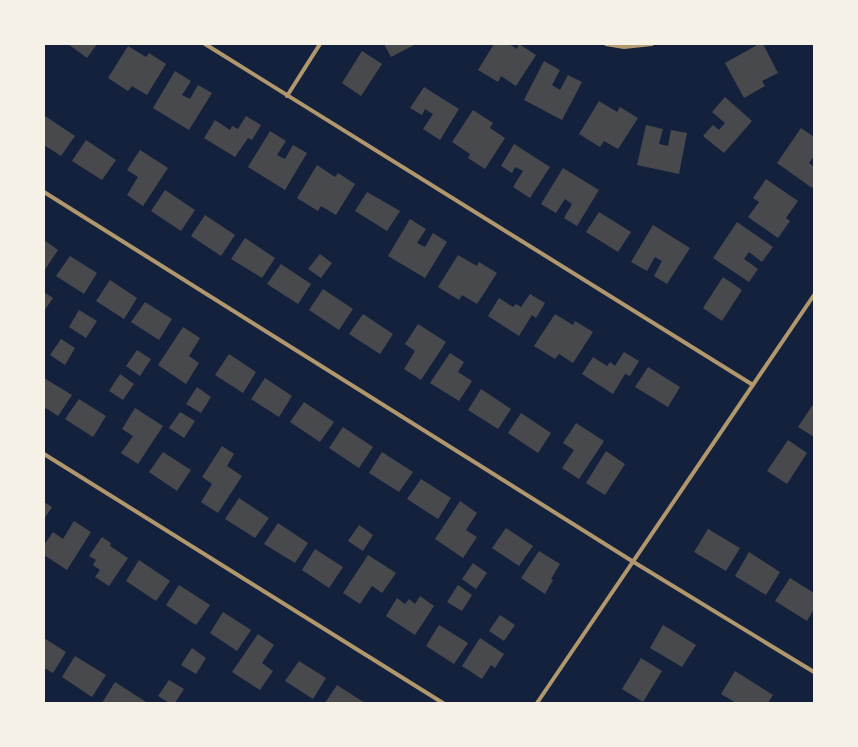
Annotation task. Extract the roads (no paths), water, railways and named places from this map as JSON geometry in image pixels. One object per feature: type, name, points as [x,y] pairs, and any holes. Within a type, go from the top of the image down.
[{"type":"street","points":[[205,44],[754,385]]},
{"type":"street","points":[[287,96],[320,44]]},
{"type":"street","points":[[606,44],[624,47],[652,44]]},
{"type":"street","points":[[44,192],[632,561],[814,672]]},
{"type":"street","points":[[536,703],[814,295]]},
{"type":"street","points":[[44,454],[444,703]]}]
